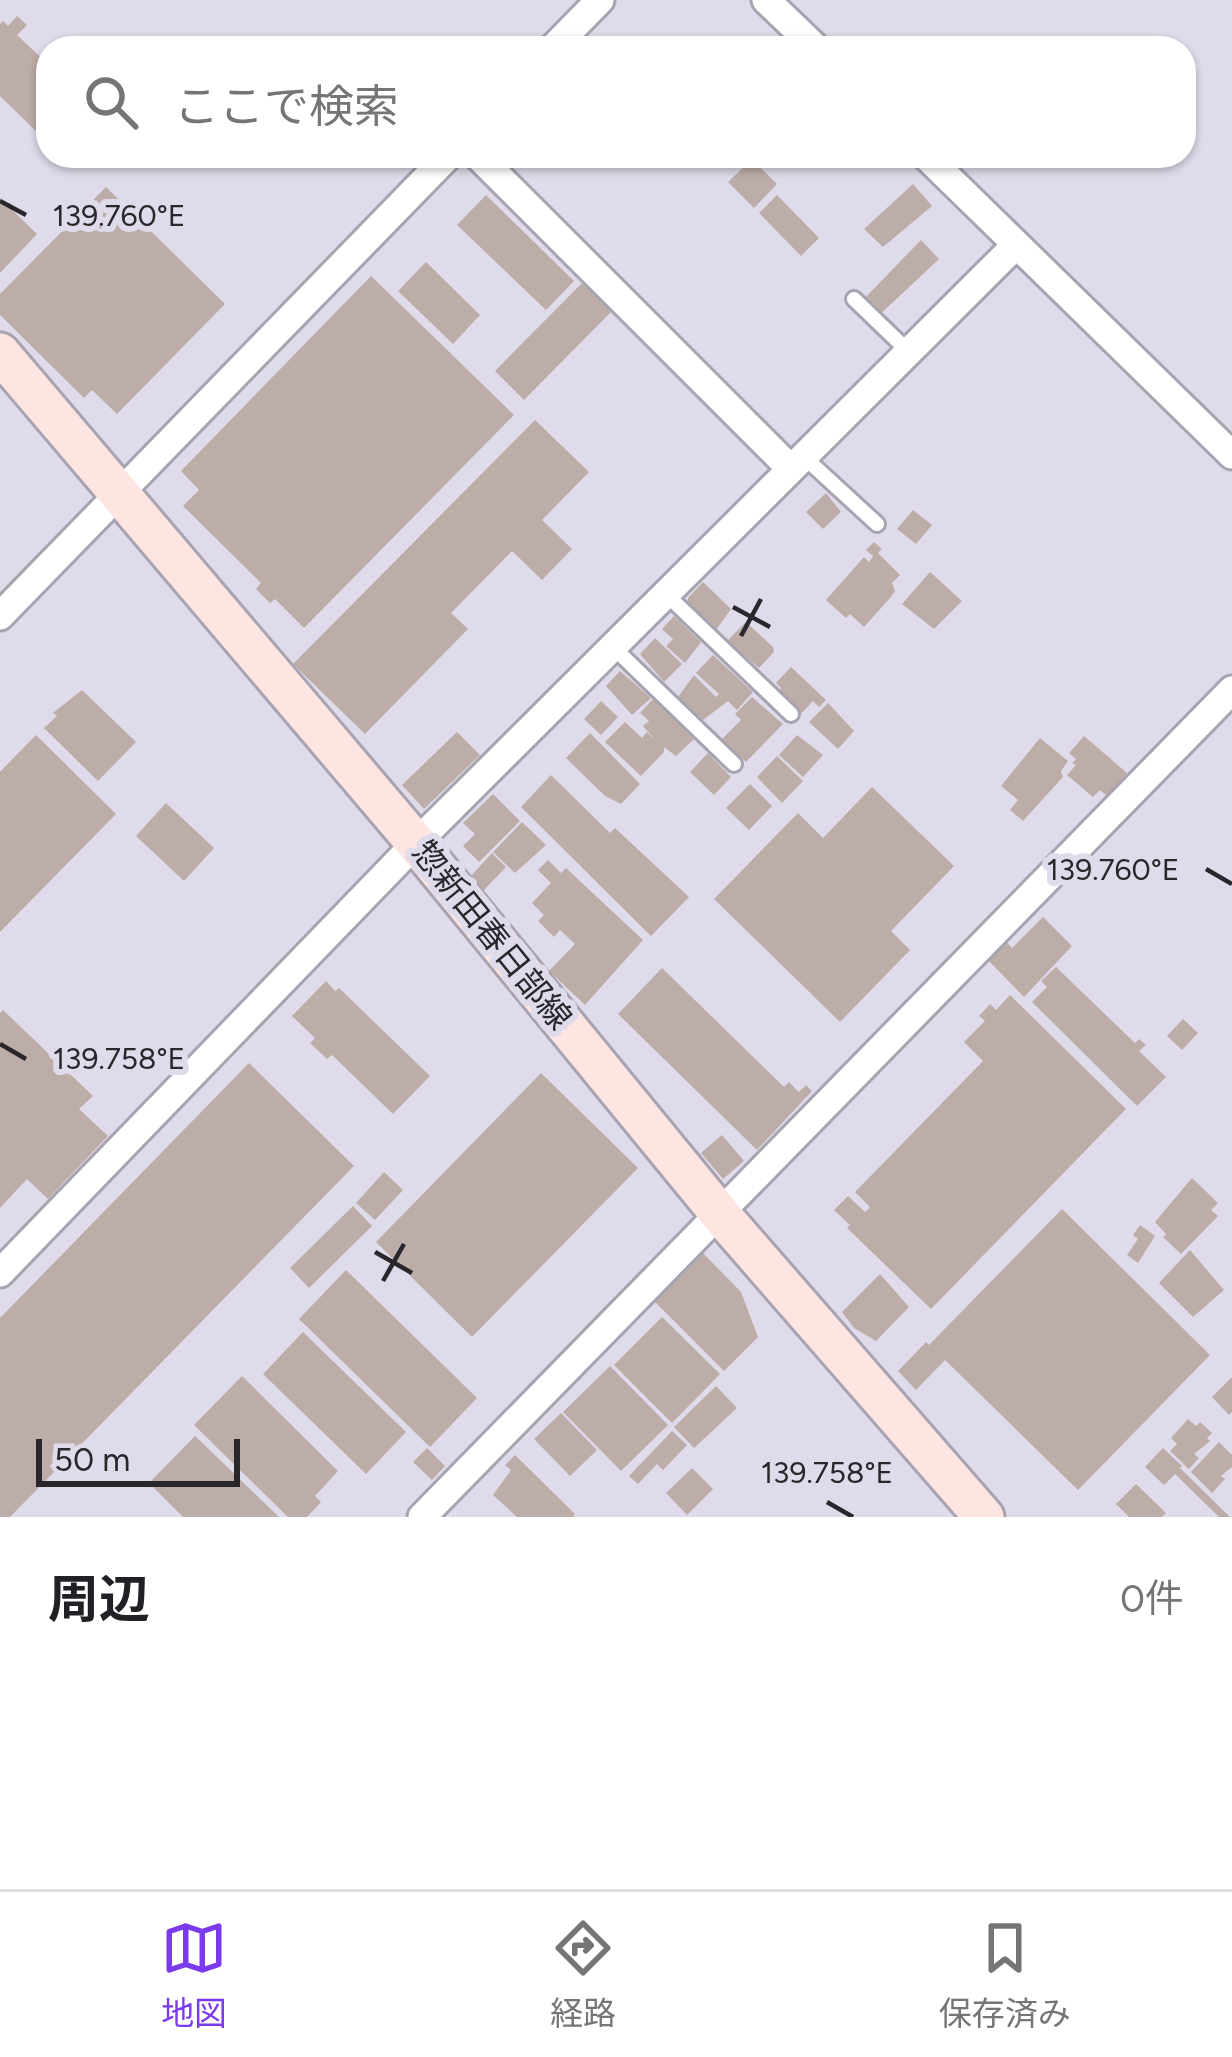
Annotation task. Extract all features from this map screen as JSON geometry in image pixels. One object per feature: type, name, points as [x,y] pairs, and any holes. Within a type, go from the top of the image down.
[{"type":"main road","name":"惣新田春日部線","points":[[0,353],[416,843],[720,1214],[984,1517]]},
{"type":"street","points":[[565,36],[600,0]]},
{"type":"street","points":[[766,0],[804,36]]},
{"type":"street","points":[[0,616],[436,168]]},
{"type":"street","points":[[490,168],[797,463]]},
{"type":"street","points":[[938,168],[1232,455]]},
{"type":"street","points":[[0,1273],[416,843],[1016,245]]},
{"type":"street","points":[[422,1517],[1232,691]]},
{"type":"lane","points":[[854,299],[909,352]]},
{"type":"lane","points":[[797,463],[877,524]]},
{"type":"lane","points":[[666,594],[791,714]]},
{"type":"lane","points":[[613,647],[734,764]]},
{"type":"building","points":[[17,16],[27,25],[17,35],[36,53],[36,131],[0,96],[0,24],[3,21],[8,26]]},
{"type":"building","points":[[743,168],[761,168],[777,184],[754,208],[728,182]]},
{"type":"building","points":[[913,184],[932,206],[883,247],[864,229]]},
{"type":"building","points":[[106,187],[225,304],[117,414],[92,390],[84,398],[0,315],[0,294]]},
{"type":"building","points":[[486,195],[574,281],[546,310],[457,225]]},
{"type":"building","points":[[777,195],[819,238],[801,256],[759,213]]},
{"type":"building","points":[[0,198],[37,234],[0,273]]},
{"type":"building","points":[[921,240],[939,259],[875,319],[859,304]]},
{"type":"building","points":[[426,262],[480,315],[453,344],[398,291]]},
{"type":"building","points":[[371,276],[514,415],[304,628],[275,599],[270,603],[256,589],[261,583],[183,506],[199,490],[181,471]]},
{"type":"building","points":[[582,283],[611,312],[524,400],[495,371]]},
{"type":"building","points":[[535,420],[589,472],[542,520],[572,549],[542,580],[512,551],[451,613],[468,629],[365,734],[293,664]]},
{"type":"building","points":[[826,493],[841,512],[823,529],[806,512]]},
{"type":"building","points":[[913,510],[932,525],[916,544],[897,529]]},
{"type":"building","points":[[874,542],[882,549],[878,553],[900,575],[892,583],[895,591],[864,627],[826,600],[864,557],[869,562],[873,556],[866,550]]},
{"type":"building","points":[[930,572],[962,601],[934,629],[902,604]]},
{"type":"building","points":[[703,582],[731,609],[716,630],[688,604]]},
{"type":"building","points":[[674,616],[701,642],[685,663],[666,646],[673,639],[662,629]]},
{"type":"building","points":[[746,622],[773,647],[774,652],[759,668],[727,641]]},
{"type":"building","points":[[655,638],[682,664],[664,682],[640,654]]},
{"type":"building","points":[[713,655],[753,692],[737,710],[728,701],[703,720],[678,697],[694,675],[716,697],[719,694],[696,673]]},
{"type":"building","points":[[791,667],[826,700],[819,707],[813,701],[802,713],[779,691],[776,683]]},
{"type":"building","points":[[620,671],[651,698],[632,715],[606,686]]},
{"type":"building","points":[[82,690],[136,742],[98,781],[44,728],[57,716],[53,713]]},
{"type":"building","points":[[752,697],[783,724],[746,762],[722,739],[741,720],[735,714]]},
{"type":"building","points":[[653,699],[694,739],[676,756],[664,747],[641,776],[605,742],[625,722],[642,738],[647,732],[656,741],[643,726],[649,721],[640,713]]},
{"type":"building","points":[[601,701],[618,717],[601,735],[584,719]]},
{"type":"building","points":[[828,703],[854,731],[838,749],[809,722]]},
{"type":"building","points":[[457,732],[480,755],[424,809],[402,785]]},
{"type":"building","points":[[590,733],[640,784],[621,804],[605,796],[566,758]]},
{"type":"building","points":[[36,735],[116,814],[0,932],[0,772]]},
{"type":"building","points":[[797,735],[823,755],[803,777],[779,755]]},
{"type":"building","points":[[1084,736],[1127,773],[1107,796],[1100,790],[1093,797],[1067,775],[1076,765],[1069,753]]},
{"type":"building","points":[[1040,738],[1068,761],[1061,771],[1063,777],[1023,821],[1010,810],[1018,800],[1001,786]]},
{"type":"building","points":[[708,753],[731,777],[714,795],[690,772]]},
{"type":"building","points":[[777,756],[803,781],[782,803],[757,777]]},
{"type":"building","points":[[551,775],[610,833],[615,828],[689,897],[651,936],[521,807]]},
{"type":"building","points":[[750,784],[772,806],[749,830],[726,808]]},
{"type":"building","points":[[872,787],[954,866],[891,931],[910,950],[840,1022],[714,899],[798,813],[823,838]]},
{"type":"building","points":[[493,794],[520,821],[479,862],[463,846],[475,834],[463,823]]},
{"type":"building","points":[[166,803],[214,848],[184,881],[136,836]]},
{"type":"building","points":[[522,822],[546,845],[515,873],[493,852]]},
{"type":"building","points":[[492,853],[506,867],[483,891],[469,878]]},
{"type":"building","points":[[548,860],[561,873],[566,868],[643,940],[585,1005],[549,971],[575,944],[560,930],[554,937],[538,921],[544,915],[532,903],[551,883],[538,870]]},
{"type":"building","points":[[1043,917],[1072,946],[1024,997],[985,957],[1004,939],[1012,948]]},
{"type":"building","points":[[1056,967],[1135,1043],[1139,1039],[1146,1045],[1139,1051],[1166,1077],[1137,1106],[1032,1002],[1047,987],[1041,981]]},
{"type":"building","points":[[662,968],[784,1087],[789,1082],[799,1092],[806,1085],[812,1091],[757,1150],[618,1014]]},
{"type":"building","points":[[326,981],[430,1076],[393,1114],[332,1055],[327,1059],[310,1043],[315,1038],[292,1016]]},
{"type":"building","points":[[1010,995],[1126,1109],[931,1309],[834,1210],[848,1196],[865,1212],[870,1207],[855,1192],[983,1061],[964,1042],[985,1021],[979,1016],[990,1004],[996,1010]]},
{"type":"building","points":[[3,1010],[93,1096],[79,1109],[108,1136],[48,1199],[27,1179],[0,1208],[0,1013]]},
{"type":"building","points":[[1183,1019],[1198,1033],[1182,1050],[1167,1036]]},
{"type":"building","points":[[249,1063],[354,1166],[10,1517],[0,1517],[0,1318]]},
{"type":"building","points":[[541,1073],[638,1168],[472,1337],[376,1242]]},
{"type":"building","points":[[722,1135],[744,1161],[723,1179],[701,1153]]},
{"type":"building","points":[[384,1172],[403,1190],[375,1220],[356,1203]]},
{"type":"building","points":[[1192,1178],[1218,1203],[1211,1210],[1218,1216],[1181,1254],[1155,1222]]},
{"type":"building","points":[[353,1206],[372,1226],[309,1288],[290,1268]]},
{"type":"building","points":[[1062,1209],[1210,1355],[1078,1490],[945,1360],[916,1390],[898,1371]]},
{"type":"building","points":[[1140,1225],[1155,1236],[1138,1263],[1127,1255],[1138,1239],[1133,1235]]},
{"type":"building","points":[[1190,1250],[1224,1290],[1193,1317],[1159,1283]]},
{"type":"building","points":[[701,1251],[741,1292],[758,1337],[724,1371],[652,1299]]},
{"type":"building","points":[[346,1270],[477,1398],[430,1447],[299,1319]]},
{"type":"building","points":[[880,1274],[909,1307],[876,1341],[854,1328],[842,1312]]},
{"type":"building","points":[[662,1317],[720,1374],[672,1423],[614,1365]]},
{"type":"building","points":[[303,1332],[406,1432],[366,1474],[263,1374]]},
{"type":"building","points":[[610,1366],[668,1425],[621,1471],[563,1412]]},
{"type":"building","points":[[242,1376],[338,1471],[315,1496],[321,1502],[307,1517],[288,1517],[194,1425]]},
{"type":"building","points":[[1232,1377],[1232,1412],[1229,1415],[1212,1397]]},
{"type":"building","points":[[716,1386],[737,1408],[694,1448],[674,1427]]},
{"type":"building","points":[[561,1413],[597,1450],[570,1476],[534,1439]]},
{"type":"building","points":[[1188,1419],[1212,1433],[1207,1438],[1210,1441],[1194,1454],[1199,1458],[1189,1469],[1170,1451],[1177,1444],[1171,1438]]},
{"type":"building","points":[[672,1431],[687,1445],[663,1470],[657,1464],[638,1484],[629,1476]]},
{"type":"building","points":[[195,1436],[279,1517],[183,1517],[149,1483]]},
{"type":"building","points":[[1219,1442],[1232,1455],[1232,1467],[1212,1493],[1191,1472]]},
{"type":"building","points":[[427,1448],[445,1466],[432,1480],[413,1462]]},
{"type":"building","points":[[1163,1448],[1230,1517],[1219,1517],[1175,1474],[1164,1485],[1145,1467]]},
{"type":"building","points":[[515,1455],[573,1517],[517,1517],[493,1495],[511,1470],[505,1465]]},
{"type":"building","points":[[692,1468],[713,1489],[687,1515],[666,1493]]},
{"type":"building","points":[[1136,1484],[1166,1513],[1162,1517],[1129,1517],[1116,1504]]}]
